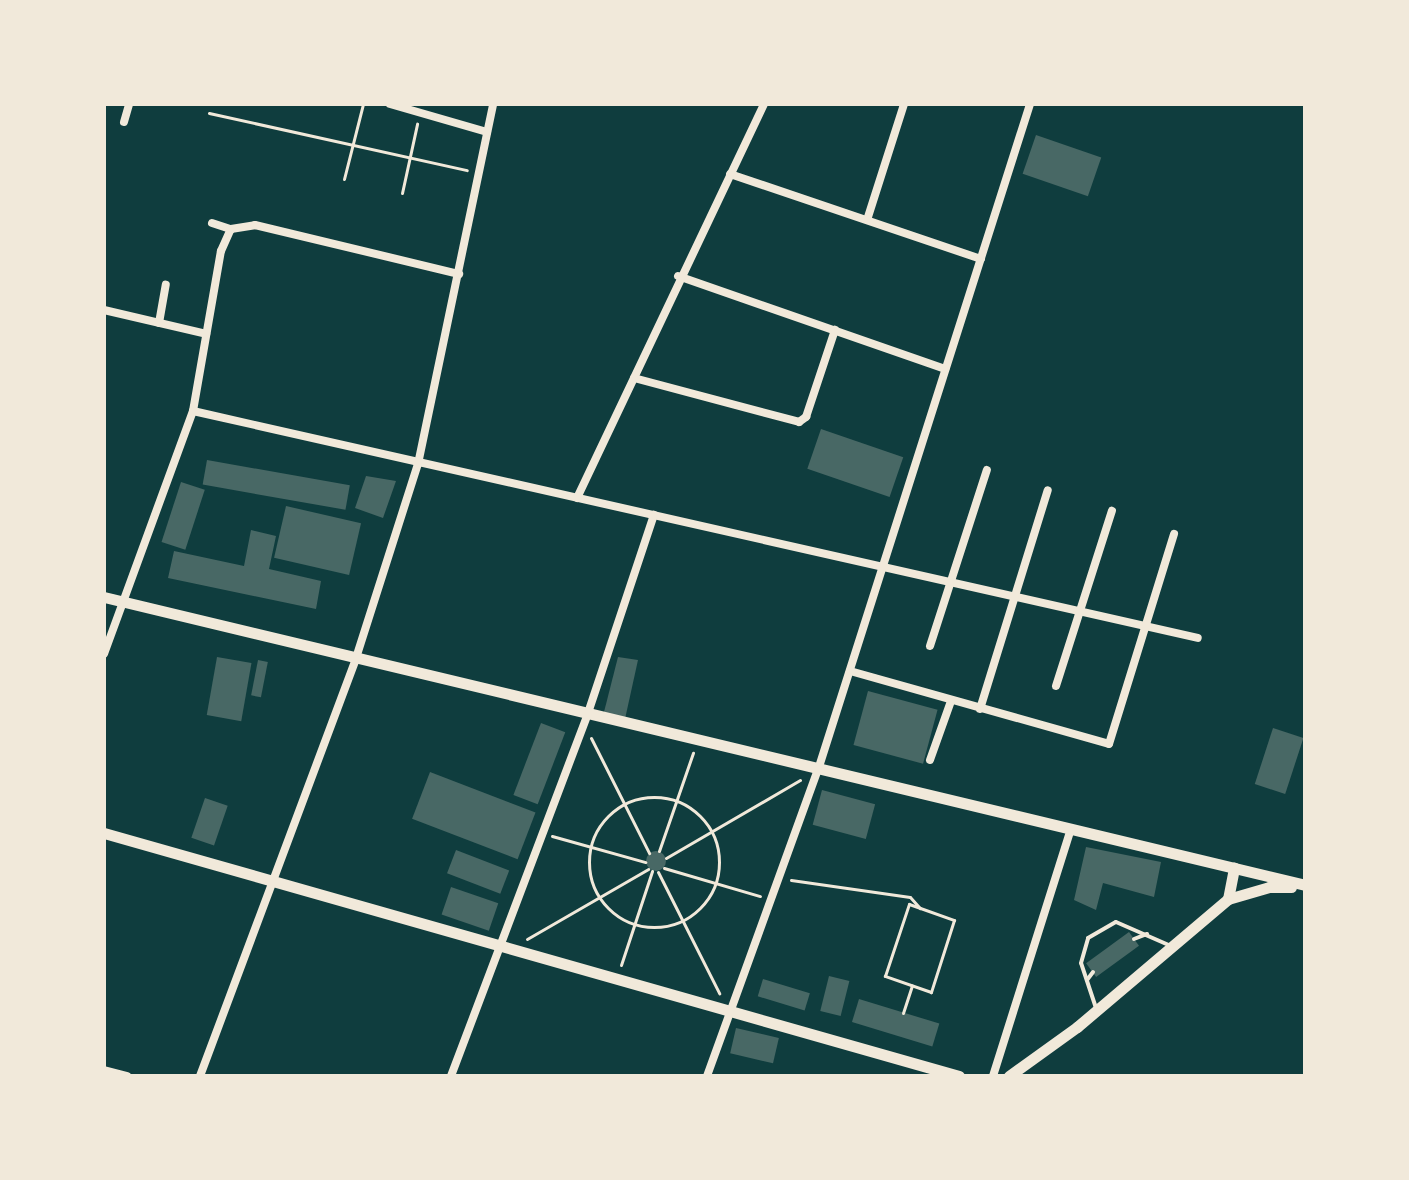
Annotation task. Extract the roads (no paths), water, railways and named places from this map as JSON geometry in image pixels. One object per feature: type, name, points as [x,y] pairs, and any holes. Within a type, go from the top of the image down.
[{"type":"street","points":[[124,122],[129,104]]},
{"type":"street","points":[[390,104],[487,132]]},
{"type":"street","points":[[200,1076],[356,658],[418,464],[493,104]]},
{"type":"street","points":[[577,498],[678,276],[764,104]]},
{"type":"street","points":[[868,217],[904,104]]},
{"type":"street","points":[[707,1076],[727,1010],[818,770],[1030,104]]},
{"type":"street","points":[[730,174],[868,217],[981,259]]},
{"type":"street","points":[[212,223],[231,229],[255,225],[459,274]]},
{"type":"street","points":[[104,654],[193,411],[221,251],[231,229]]},
{"type":"street","points":[[678,276],[945,369]]},
{"type":"street","points":[[159,323],[166,285]]},
{"type":"street","points":[[104,310],[206,334]]},
{"type":"street","points":[[634,378],[799,422],[806,417],[835,330]]},
{"type":"street","points":[[193,411],[1198,638]]},
{"type":"street","points":[[930,646],[948,582],[987,470]]},
{"type":"street","points":[[980,709],[1048,490]]},
{"type":"street","points":[[1056,686],[1112,511]]},
{"type":"street","points":[[451,1076],[586,718],[654,515]]},
{"type":"street","points":[[850,671],[1109,744],[1174,534]]},
{"type":"street","points":[[104,597],[586,718],[697,740],[1305,886]]},
{"type":"street","points":[[930,760],[951,701]]},
{"type":"street","points":[[993,1076],[1071,829]]},
{"type":"street","points":[[104,833],[959,1076]]},
{"type":"street","points":[[1228,899],[1234,868]]},
{"type":"street","points":[[1009,1076],[1096,1010],[1228,899],[1269,887],[1305,886]]},
{"type":"street","points":[[104,1070],[127,1076]]},
{"type":"lane","points":[[1096,1010],[1080,953],[1088,938],[1116,922],[1172,946]]},
{"type":"lane","points":[[1134,939],[1147,934]]},
{"type":"lane","points":[[1087,980],[1093,972]]}]
